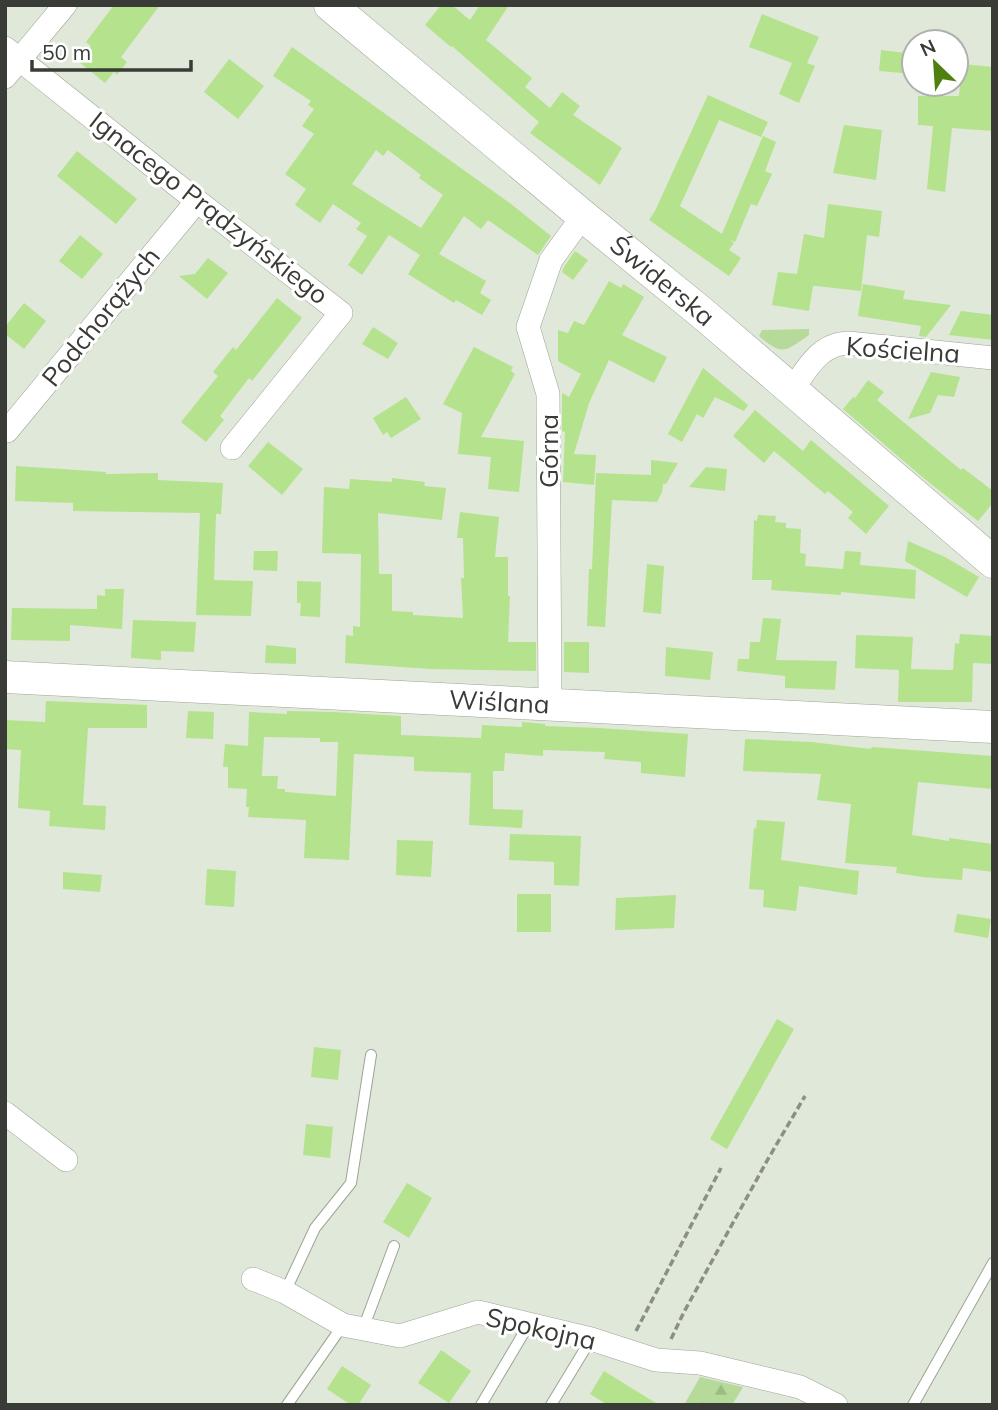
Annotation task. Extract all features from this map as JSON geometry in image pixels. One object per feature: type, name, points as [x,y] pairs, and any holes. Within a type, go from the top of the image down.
[{"type":"street","points":[[10,61],[65,5]]},
{"type":"street","name":"Świderska","points":[[330,5],[702,313],[993,562]]},
{"type":"street","name":"Ignacego Prądzyńskiego","points":[[10,61],[341,313],[232,448]]},
{"type":"street","name":"Podchorążych","points":[[5,431],[197,201]]},
{"type":"street","name":"Górna","points":[[550,704],[548,394],[528,327],[551,260],[583,216]]},
{"type":"street","name":"Kościelna","points":[[792,390],[820,353],[837,344],[993,358]]},
{"type":"street","name":"Wiślana","points":[[5,677],[993,727]]},
{"type":"street","points":[[5,1113],[66,1160]]},
{"type":"street","name":"Spokojna","points":[[253,1279],[353,1327],[400,1336],[478,1312],[591,1339],[661,1360],[700,1363],[800,1387],[836,1405]]},
{"type":"lane","points":[[285,1293],[316,1227],[351,1182],[371,1055]]},
{"type":"lane","points":[[287,1405],[353,1327],[394,1246]]},
{"type":"lane","points":[[914,1405],[993,1263]]},
{"type":"lane","points":[[481,1405],[529,1324]]},
{"type":"lane","points":[[551,1405],[591,1339]]},
{"type":"path","points":[[661,1360],[684,1312],[805,1096]]},
{"type":"path","points":[[626,1350],[721,1168]]},
{"type":"green space","points":[[809,329],[809,335],[784,349],[773,347],[759,336],[762,330]]},
{"type":"green space","points":[[700,1377],[743,1387],[732,1405],[684,1405]]},
{"type":"building","points":[[114,5],[160,5],[121,57],[127,62],[117,75],[114,72],[105,83],[79,62],[91,46],[86,42]]},
{"type":"building","points":[[441,5],[452,5],[470,20],[480,5],[509,5],[486,40],[532,78],[525,87],[550,108],[562,92],[580,106],[573,115],[622,148],[600,185],[530,133],[539,122],[425,25]]},
{"type":"building","points":[[762,14],[819,37],[807,63],[815,66],[799,103],[779,94],[792,63],[749,47]]},
{"type":"building","points":[[292,47],[511,204],[551,236],[538,255],[488,220],[481,229],[464,216],[439,254],[486,281],[480,293],[491,300],[482,315],[456,300],[454,303],[408,274],[420,255],[389,235],[362,275],[348,265],[367,236],[356,229],[361,223],[333,204],[320,223],[295,205],[306,189],[285,174],[314,134],[302,126],[314,109],[308,105],[311,101],[273,76]],"holes":[[[376,150],[383,156],[388,150],[443,195],[421,228],[352,184]]]},
{"type":"building","points":[[881,50],[900,52],[900,73],[879,71]]},
{"type":"building","points":[[229,59],[264,86],[238,119],[204,92]]},
{"type":"building","points":[[970,65],[993,67],[993,131],[952,128],[945,192],[927,189],[933,126],[918,125],[918,98],[970,98]]},
{"type":"building","points":[[708,95],[768,122],[761,137],[719,120],[680,206],[722,234],[763,136],[776,142],[765,171],[772,174],[757,206],[751,204],[735,242],[730,240],[734,243],[729,250],[741,258],[729,276],[649,220]]},
{"type":"building","points":[[844,125],[882,130],[876,180],[833,173]]},
{"type":"building","points":[[77,151],[137,199],[116,224],[57,176]]},
{"type":"building","points":[[828,204],[882,211],[879,237],[867,235],[861,291],[813,286],[809,311],[772,305],[778,272],[797,274],[804,234],[824,238]]},
{"type":"building","points":[[80,235],[103,254],[82,279],[59,261]]},
{"type":"building","points":[[575,251],[588,260],[573,280],[562,272]]},
{"type":"building","points":[[208,258],[228,273],[207,299],[179,276],[195,274]]},
{"type":"building","points":[[609,281],[621,288],[623,284],[644,297],[622,335],[667,357],[654,383],[609,360],[589,403],[574,454],[596,455],[594,485],[563,482],[565,432],[562,431],[562,393],[569,397],[581,374],[558,361],[558,330],[568,333],[574,321],[584,325]]},
{"type":"building","points":[[863,284],[905,291],[903,299],[951,305],[926,337],[919,336],[921,326],[858,316]]},
{"type":"building","points":[[277,298],[302,318],[252,381],[249,378],[220,416],[224,420],[206,442],[181,422],[218,376],[213,372],[233,347],[236,350]]},
{"type":"building","points":[[24,303],[46,321],[24,349],[5,334],[5,327]]},
{"type":"building","points":[[961,311],[993,315],[993,340],[949,335]]},
{"type":"building","points":[[373,327],[398,343],[388,359],[362,344]]},
{"type":"building","points":[[474,347],[513,367],[511,371],[515,374],[481,437],[524,441],[519,492],[488,489],[491,457],[458,454],[462,413],[443,404]]},
{"type":"building","points":[[703,368],[748,405],[744,411],[715,397],[703,418],[697,414],[682,442],[668,434]]},
{"type":"building","points":[[931,372],[960,377],[954,397],[938,395],[930,413],[908,419]]},
{"type":"building","points":[[868,380],[884,392],[877,400],[961,470],[963,468],[993,491],[993,503],[978,521],[843,409]]},
{"type":"building","points":[[406,397],[421,419],[391,438],[387,432],[383,435],[373,418]]},
{"type":"building","points":[[755,410],[803,451],[811,440],[889,506],[866,534],[848,518],[853,512],[828,491],[825,494],[774,451],[764,463],[733,436]]},
{"type":"building","points":[[268,442],[303,469],[282,495],[248,466]]},
{"type":"building","points":[[651,460],[678,463],[666,484],[663,484],[657,502],[612,500],[605,627],[587,626],[596,473],[651,475]]},
{"type":"building","points":[[16,466],[106,474],[158,473],[158,480],[223,483],[221,514],[216,514],[214,580],[253,581],[251,616],[196,615],[200,513],[73,511],[73,503],[15,501]]},
{"type":"building","points":[[706,467],[727,469],[725,491],[689,487]]},
{"type":"building","points":[[392,478],[446,488],[442,520],[378,513],[379,574],[392,574],[392,611],[463,618],[463,538],[457,538],[460,512],[499,517],[495,557],[508,557],[508,642],[536,642],[536,671],[431,669],[345,663],[346,635],[353,636],[353,626],[360,627],[361,554],[322,553],[324,487],[349,489],[350,479],[392,482]]},
{"type":"building","points":[[758,515],[776,516],[775,522],[786,523],[786,528],[801,529],[800,553],[806,554],[805,566],[843,569],[845,551],[861,552],[860,565],[916,570],[915,599],[841,592],[841,595],[771,590],[772,580],[752,580],[754,520],[757,521]]},
{"type":"building","points":[[908,541],[945,557],[979,577],[967,597],[905,561]]},
{"type":"building","points":[[254,551],[278,551],[277,571],[253,570]]},
{"type":"building","points":[[647,564],[664,566],[661,614],[643,612]]},
{"type":"building","points":[[297,581],[321,582],[320,617],[300,616],[301,603],[297,603]]},
{"type":"building","points":[[105,589],[124,589],[122,629],[70,625],[70,641],[11,640],[12,608],[97,609],[97,595],[105,596]]},
{"type":"building","points":[[763,618],[781,619],[776,660],[837,661],[835,690],[785,688],[785,676],[737,671],[738,659],[749,659],[750,642],[760,642]]},
{"type":"building","points":[[133,620],[196,622],[194,652],[161,651],[161,660],[131,658]]},
{"type":"building","points":[[960,634],[993,636],[993,664],[973,663],[972,702],[898,702],[899,670],[855,668],[856,635],[913,637],[911,669],[953,670],[955,643],[959,644]]},
{"type":"building","points":[[564,642],[589,642],[589,673],[564,672]]},
{"type":"building","points":[[266,645],[296,648],[296,664],[265,663]]},
{"type":"building","points":[[666,647],[713,652],[710,680],[665,676]]},
{"type":"building","points":[[46,701],[147,705],[147,728],[88,728],[83,805],[106,806],[105,830],[49,826],[50,811],[18,808],[21,750],[5,749],[5,720],[45,722]]},
{"type":"building","points":[[188,711],[214,712],[213,739],[186,738]]},
{"type":"building","points":[[287,711],[401,716],[401,735],[481,738],[482,725],[522,727],[522,722],[545,726],[688,734],[685,777],[641,773],[641,762],[604,759],[605,752],[543,750],[543,756],[505,753],[504,771],[493,771],[493,809],[523,810],[522,828],[469,825],[471,773],[414,771],[414,757],[354,754],[349,860],[304,858],[306,820],[248,817],[247,789],[228,788],[228,767],[223,767],[225,744],[248,746],[249,712],[287,714]],"holes":[[[264,737],[320,738],[320,742],[338,742],[336,796],[285,792],[285,789],[277,789],[278,776],[262,776]]]},
{"type":"building","points":[[745,739],[993,756],[993,789],[918,782],[912,835],[993,844],[993,872],[963,868],[962,880],[896,873],[897,867],[845,863],[851,804],[817,800],[821,774],[743,771]]},
{"type":"building","points":[[757,820],[785,822],[781,860],[859,871],[857,895],[799,886],[796,911],[763,907],[764,890],[749,889]]},
{"type":"building","points":[[510,834],[581,836],[579,886],[554,885],[554,862],[509,860]]},
{"type":"building","points":[[397,840],[433,841],[431,877],[396,875]]},
{"type":"building","points":[[207,869],[236,871],[234,907],[205,905]]},
{"type":"building","points":[[63,872],[102,875],[100,892],[63,889]]},
{"type":"building","points":[[517,894],[551,894],[551,932],[517,932]]},
{"type":"building","points":[[676,895],[674,928],[615,930],[616,898]]},
{"type":"building","points":[[957,914],[991,919],[988,938],[954,932]]},
{"type":"building","points":[[777,1019],[794,1029],[727,1149],[710,1139]]},
{"type":"building","points":[[314,1047],[341,1050],[338,1080],[311,1077]]},
{"type":"building","points":[[306,1124],[333,1127],[330,1158],[303,1155]]},
{"type":"building","points":[[407,1183],[432,1198],[409,1238],[383,1222]]},
{"type":"building","points":[[441,1350],[471,1371],[449,1403],[418,1383]]},
{"type":"building","points":[[342,1366],[371,1385],[358,1405],[351,1405],[327,1389]]},
{"type":"building","points":[[604,1371],[659,1405],[608,1405],[590,1394]]}]
